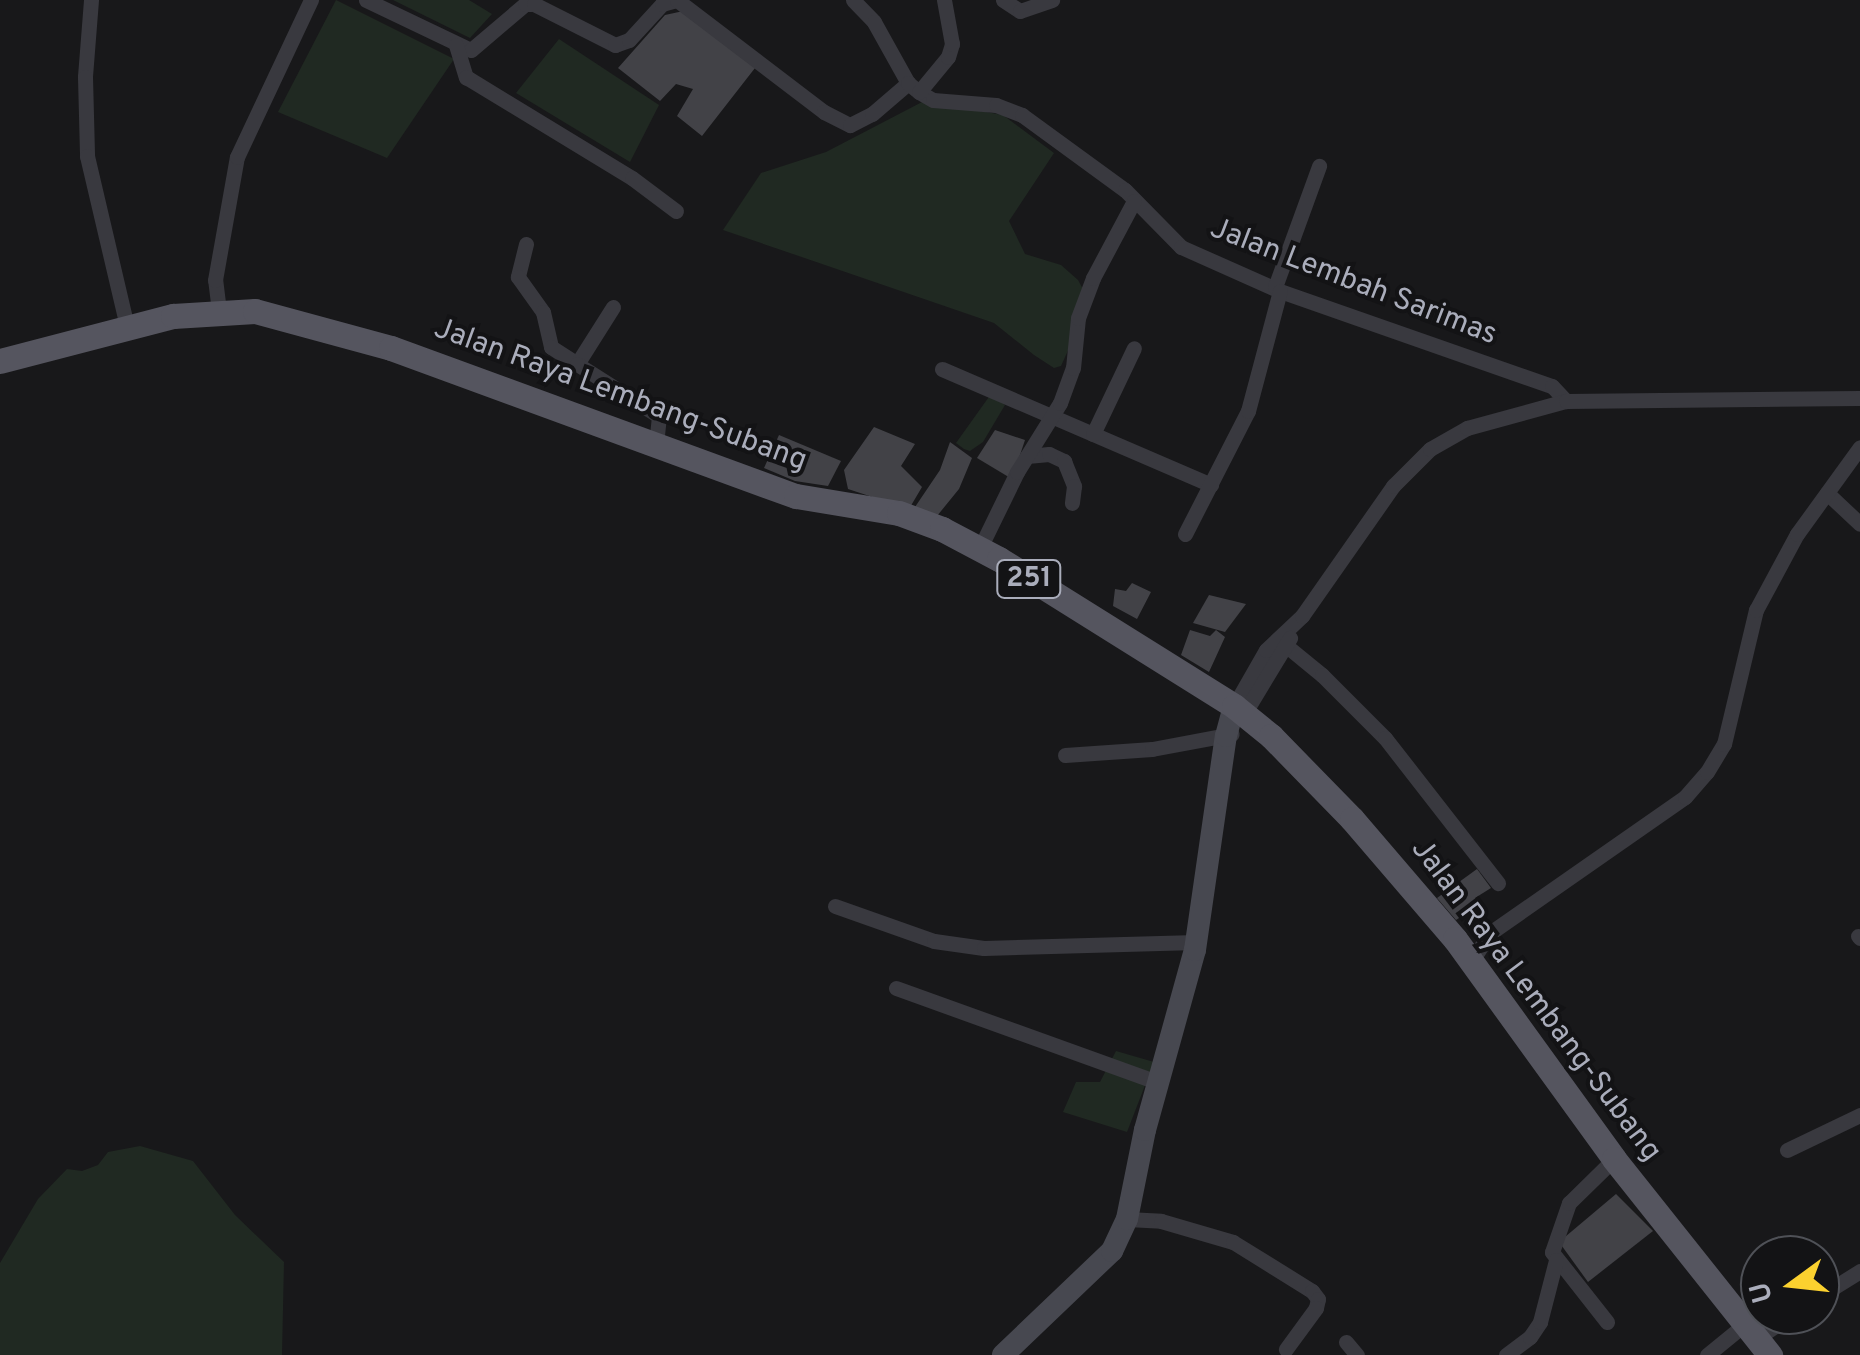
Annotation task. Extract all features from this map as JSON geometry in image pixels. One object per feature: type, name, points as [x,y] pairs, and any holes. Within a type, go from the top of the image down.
[{"type":"main road","name":"Jalan Raya Lembang-Subang","points":[[0,361],[127,326],[219,311],[255,311],[390,348],[796,496],[899,513],[942,529],[979,550],[1232,727],[1352,818],[1455,939],[1614,1159],[1757,1340]]},
{"type":"street","points":[[91,0],[84,77],[87,156],[127,326]]},
{"type":"street","points":[[219,311],[215,280],[237,158],[311,0]]},
{"type":"street","points":[[366,0],[456,45],[476,49],[517,8],[534,4],[605,42],[622,44],[662,4],[677,0],[842,124],[858,122],[914,88],[948,57],[952,44],[944,0]]},
{"type":"street","points":[[853,0],[874,22],[914,88]]},
{"type":"street","points":[[1003,0],[1020,10],[1052,0]]},
{"type":"street","points":[[456,45],[466,77],[632,178],[676,211]]},
{"type":"street","name":"Jalan Lembah Sarimas","points":[[914,88],[933,100],[996,105],[1022,115],[1134,201],[1180,247],[1277,289],[1552,386],[1566,402]]},
{"type":"street","points":[[1185,534],[1248,411],[1277,289],[1320,166]]},
{"type":"street","points":[[979,550],[1073,368],[1073,334],[1093,278],[1134,201]]},
{"type":"street","points":[[526,244],[518,277],[543,312],[552,348],[659,416],[661,434],[656,446]]},
{"type":"street","points":[[577,364],[613,307]]},
{"type":"street","points":[[1093,434],[1134,348]]},
{"type":"street","points":[[942,369],[1211,485]]},
{"type":"street","points":[[1004,1355],[1112,1250],[1127,1219],[1157,1082],[1176,1027],[1196,942],[1232,727],[1266,650],[1282,642],[1393,486],[1430,450],[1467,428],[1566,402],[1860,398]]},
{"type":"street","points":[[1471,962],[1490,933],[1684,797],[1707,772],[1724,744],[1756,610],[1797,534],[1860,447]]},
{"type":"street","points":[[1027,456],[1049,454],[1064,461],[1074,486],[1072,503]]},
{"type":"street","points":[[1826,493],[1860,524]]},
{"type":"street","points":[[1282,642],[1385,738],[1498,883]]},
{"type":"street","points":[[1066,755],[1152,749],[1232,727]]},
{"type":"street","points":[[835,906],[934,941],[984,948],[1196,942]]},
{"type":"street","points":[[1455,939],[1490,933]]},
{"type":"street","points":[[896,988],[1157,1082]]},
{"type":"street","points":[[1787,1150],[1860,1115]]},
{"type":"street","points":[[1506,1355],[1530,1337],[1540,1322],[1556,1260],[1553,1242],[1570,1203],[1614,1159]]},
{"type":"street","points":[[1127,1219],[1161,1221],[1233,1242],[1312,1291],[1318,1299],[1316,1308],[1286,1349]]},
{"type":"street","points":[[1556,1260],[1607,1322]]},
{"type":"street","points":[[1707,1355],[1757,1340]]},
{"type":"street","points":[[1346,1342],[1358,1355]]},
{"type":"shaded area","points":[[336,0],[454,59],[387,158],[278,112]]},
{"type":"shaded area","points":[[393,0],[469,0],[492,14],[470,38]]},
{"type":"shaded area","points":[[559,39],[659,105],[630,162],[516,93]]},
{"type":"shaded area","points":[[924,101],[1003,115],[1054,153],[1009,221],[1025,254],[1061,265],[1078,280],[1090,302],[1061,366],[1054,368],[994,323],[723,230],[761,173],[826,152]]},
{"type":"shaded area","points":[[991,394],[1005,405],[983,442],[970,451],[964,449],[956,443]]},
{"type":"shaded area","points":[[1116,1051],[1154,1062],[1127,1132],[1063,1112],[1076,1082],[1100,1082]]},
{"type":"shaded area","points":[[140,1146],[193,1161],[235,1215],[284,1262],[282,1355],[0,1355],[0,1263],[38,1199],[67,1169],[82,1171],[98,1165],[108,1152]]},
{"type":"building","points":[[688,10],[755,68],[702,136],[677,116],[693,89],[676,84],[660,101],[618,68],[665,15]]},
{"type":"building","points":[[874,427],[915,444],[901,466],[922,487],[909,509],[848,489],[844,470]]},
{"type":"building","points":[[995,430],[1025,440],[1012,479],[977,458]]},
{"type":"building","points":[[779,435],[841,461],[828,486],[795,481],[764,468]]},
{"type":"building","points":[[950,442],[972,458],[959,489],[937,516],[915,507],[940,470]]},
{"type":"building","points":[[1132,583],[1151,592],[1137,619],[1113,606],[1115,589],[1126,591]]},
{"type":"building","points":[[1209,595],[1246,604],[1225,632],[1193,623]]},
{"type":"building","points":[[1190,630],[1210,636],[1216,630],[1225,637],[1209,672],[1181,655]]},
{"type":"building","points":[[1477,869],[1491,888],[1475,898],[1480,904],[1456,920],[1437,898]]},
{"type":"building","points":[[1616,1194],[1653,1231],[1588,1282],[1559,1242]]}]
